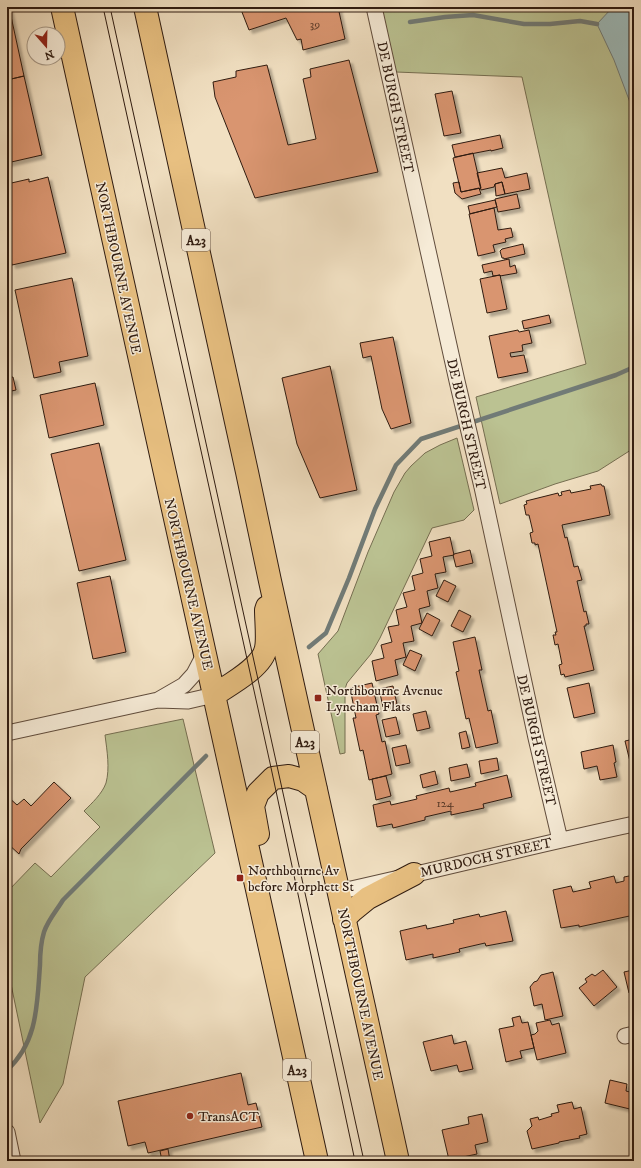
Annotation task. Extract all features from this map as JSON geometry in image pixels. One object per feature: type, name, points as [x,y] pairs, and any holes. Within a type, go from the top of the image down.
[{"type":"highway","name":"NORTHBOURNE AVENUE","points":[[62,7],[317,1161]]},
{"type":"highway","name":"NORTHBOURNE AVENUE","points":[[145,7],[246,465],[272,593],[398,1161]]},
{"type":"highway","points":[[214,695],[244,675],[255,666],[263,656],[266,648],[266,610],[272,593]]},
{"type":"highway","points":[[277,980],[263,860],[253,806],[258,793],[273,778],[290,776],[303,780],[316,790]]},
{"type":"highway","points":[[344,919],[368,898],[414,874]]},
{"type":"street","name":"DE BURGH STREET","points":[[374,7],[461,403],[560,840]]},
{"type":"street","points":[[158,700],[184,685],[194,674],[205,653]]},
{"type":"street","points":[[7,733],[158,700],[188,702],[214,695]]},
{"type":"street","name":"MURDOCH STREET","points":[[338,892],[634,824]]},
{"type":"street","points":[[7,1132],[13,1161]]},
{"type":"green space","points":[[381,7],[634,7],[634,448],[598,471],[555,484],[500,504],[476,397],[586,364],[522,77],[396,72]]},
{"type":"green space","points":[[457,438],[474,510],[464,520],[432,528],[380,638],[371,654],[347,683],[345,689],[345,753],[340,754],[318,654],[338,631],[368,552],[394,492],[405,473],[425,453]]},
{"type":"green space","points":[[183,719],[215,853],[85,977],[63,1084],[40,1123],[7,965],[7,892],[35,863],[51,877],[100,827],[84,811],[99,795],[106,783],[108,765],[105,735]]},
{"type":"water","points":[[614,7],[634,7],[634,113],[614,60],[597,24]]},
{"type":"building","points":[[7,7],[9,7],[24,76],[7,80]]},
{"type":"building","points":[[240,7],[338,7],[345,39],[303,50],[301,39],[297,40],[286,18],[249,30]]},
{"type":"building","points":[[349,60],[378,172],[255,198],[215,97],[213,82],[236,77],[236,71],[267,65],[288,145],[316,139],[303,79],[311,77],[310,69]]},
{"type":"building","points":[[24,76],[42,155],[7,163],[7,80]]},
{"type":"building","points":[[452,91],[461,133],[444,136],[435,94]]},
{"type":"building","points":[[500,135],[503,148],[455,157],[452,145]]},
{"type":"building","points":[[473,153],[481,188],[461,192],[453,158]]},
{"type":"building","points":[[502,168],[505,178],[527,173],[530,189],[505,194],[502,182],[495,184],[494,187],[481,190],[477,173]]},
{"type":"building","points":[[48,177],[66,253],[12,265],[7,243],[7,184],[29,179],[29,182]]},
{"type":"building","points":[[459,182],[461,192],[479,188],[481,194],[462,199],[455,193],[453,183]]},
{"type":"building","points":[[502,182],[505,194],[496,196],[495,184]]},
{"type":"building","points":[[517,194],[520,208],[498,212],[495,199]]},
{"type":"building","points":[[495,200],[497,207],[470,214],[468,206]]},
{"type":"building","points":[[494,208],[498,230],[511,228],[513,237],[505,239],[506,242],[493,245],[495,252],[478,256],[469,214]]},
{"type":"building","points":[[523,244],[525,254],[504,259],[502,258],[500,251],[502,249]]},
{"type":"building","points":[[509,259],[510,267],[515,265],[517,273],[493,276],[492,271],[484,273],[482,265]]},
{"type":"building","points":[[500,275],[507,309],[487,313],[480,279]]},
{"type":"building","points":[[72,278],[88,356],[59,362],[61,372],[34,378],[15,290]]},
{"type":"building","points":[[549,315],[551,323],[524,329],[522,321]]},
{"type":"building","points":[[518,330],[519,332],[529,330],[532,343],[522,345],[523,351],[510,353],[511,357],[524,355],[528,372],[498,378],[489,336]]},
{"type":"building","points":[[393,337],[411,423],[391,429],[382,409],[371,356],[363,358],[360,343]]},
{"type":"building","points":[[330,366],[357,490],[320,498],[297,444],[282,378]]},
{"type":"building","points":[[13,377],[16,390],[7,392],[7,378]]},
{"type":"building","points":[[95,383],[104,425],[49,438],[40,395]]},
{"type":"building","points":[[99,443],[126,560],[79,571],[51,454]]},
{"type":"building","points":[[601,484],[604,486],[610,515],[562,525],[565,538],[567,537],[574,567],[578,566],[582,580],[577,581],[584,612],[586,611],[589,624],[584,626],[594,670],[565,677],[564,674],[561,675],[559,665],[562,664],[558,644],[555,645],[553,635],[556,635],[555,632],[557,632],[538,544],[535,545],[535,543],[532,543],[530,533],[533,532],[529,515],[526,515],[524,505],[527,504],[526,501],[558,493],[559,496],[562,495],[561,492],[570,490],[571,493],[591,489],[590,486]]},
{"type":"building","points":[[450,537],[454,555],[443,557],[446,572],[435,574],[438,588],[427,591],[430,606],[419,609],[422,623],[411,626],[414,641],[403,643],[406,657],[395,660],[398,675],[376,681],[372,661],[384,658],[381,645],[392,642],[388,627],[399,625],[396,610],[407,607],[403,593],[415,590],[412,576],[423,573],[420,559],[432,556],[429,542]]},
{"type":"building","points":[[470,550],[473,563],[456,567],[453,555]]},
{"type":"building","points":[[110,576],[126,652],[93,659],[77,583]]},
{"type":"building","points":[[444,580],[456,586],[448,602],[436,596]]},
{"type":"building","points":[[459,610],[471,616],[463,632],[451,626]]},
{"type":"building","points":[[427,613],[440,620],[432,636],[419,629]]},
{"type":"building","points":[[475,637],[482,670],[479,670],[488,711],[491,710],[498,743],[476,748],[469,718],[466,719],[456,672],[459,671],[453,642]]},
{"type":"building","points":[[410,650],[422,655],[415,671],[403,665]]},
{"type":"building","points":[[372,683],[379,714],[376,715],[382,742],[385,741],[392,774],[369,780],[363,750],[360,751],[353,718],[356,718],[350,688]]},
{"type":"building","points":[[589,683],[595,713],[574,718],[567,688]]},
{"type":"building","points":[[393,686],[397,704],[383,707],[379,689]]},
{"type":"building","points":[[426,711],[430,728],[417,731],[413,714]]},
{"type":"building","points":[[396,717],[400,734],[386,737],[382,720]]},
{"type":"building","points":[[466,731],[470,747],[462,749],[459,733]]},
{"type":"building","points":[[634,739],[634,773],[633,774],[625,741]]},
{"type":"building","points":[[406,745],[410,763],[396,766],[392,748]]},
{"type":"building","points":[[613,745],[616,762],[614,763],[617,777],[600,780],[597,766],[584,769],[581,752]]},
{"type":"building","points":[[497,758],[499,770],[481,774],[479,761]]},
{"type":"building","points":[[467,764],[470,777],[451,781],[449,768]]},
{"type":"building","points":[[435,771],[438,784],[423,788],[420,775]]},
{"type":"building","points":[[507,775],[512,797],[483,804],[484,808],[451,815],[451,811],[425,817],[425,820],[393,828],[392,824],[377,827],[373,805],[390,801],[391,805],[417,799],[416,796],[449,788],[450,792],[476,786],[475,783]]},
{"type":"building","points":[[386,776],[391,796],[376,800],[372,779]]},
{"type":"building","points":[[54,782],[71,798],[21,849],[19,854],[7,843],[7,833],[10,830],[7,827],[7,796],[17,805],[24,799],[31,806]]},
{"type":"building","points":[[634,875],[634,915],[579,927],[579,925],[561,928],[553,890],[571,886],[573,892],[591,888],[589,882],[614,876],[616,883],[624,881],[624,877]]},
{"type":"building","points":[[506,911],[513,941],[486,946],[485,943],[459,949],[460,952],[433,958],[433,954],[406,960],[400,931],[426,925],[427,929],[454,923],[453,920],[479,914],[480,917]]},
{"type":"building","points":[[634,964],[634,991],[629,993],[624,972],[633,970],[632,965]]},
{"type":"building","points":[[603,970],[617,987],[594,1006],[579,988],[587,982],[585,979],[592,974],[595,976]]},
{"type":"building","points":[[553,972],[563,1016],[545,1020],[542,1004],[534,1006],[530,987],[541,975]]},
{"type":"building","points":[[520,1016],[522,1023],[528,1022],[534,1048],[520,1051],[522,1058],[506,1062],[499,1029],[514,1026],[512,1018]]},
{"type":"building","points":[[550,1020],[552,1025],[559,1023],[566,1053],[537,1060],[531,1035],[538,1031],[536,1023]]},
{"type":"building","points":[[452,1035],[454,1044],[466,1041],[473,1069],[459,1072],[457,1065],[431,1071],[423,1042]]},
{"type":"building","name":"TransACT","points":[[241,1073],[248,1105],[256,1103],[262,1127],[148,1153],[145,1142],[128,1146],[118,1101]]},
{"type":"building","points":[[610,1080],[627,1084],[626,1091],[634,1093],[634,1110],[605,1103]]},
{"type":"building","points":[[572,1102],[574,1109],[581,1107],[587,1134],[579,1136],[580,1138],[532,1149],[527,1131],[532,1126],[530,1119],[538,1117],[539,1120],[552,1116],[551,1114],[559,1112],[557,1105]]},
{"type":"building","points":[[482,1114],[488,1142],[475,1145],[477,1154],[449,1160],[442,1130],[469,1124],[468,1117]]},
{"type":"building","points":[[168,1149],[170,1161],[162,1161],[160,1151]]},
{"type":"building","points":[[631,1149],[634,1149],[634,1161]]},
{"type":"waterway","points":[[410,22],[473,15],[524,24],[550,24],[580,21],[597,24]]},
{"type":"waterway","points":[[309,647],[326,633],[375,509],[396,465],[421,439],[616,375],[634,367]]},
{"type":"waterway","points":[[7,1070],[25,1047],[34,1022],[39,980],[40,952],[44,932],[50,919],[63,900],[206,756]]},
{"type":"tram line","points":[[103,7],[270,763],[355,1161]]},
{"type":"tram line","points":[[110,7],[364,1161]]},
{"type":"place","name":"Northbourne Avenue Lyneham Flats","points":[[318,698]]},
{"type":"place","name":"Northbourne Av before Morphett St","points":[[240,878]]},
{"type":"place","name":"TransACT","points":[[190,1116]]}]
